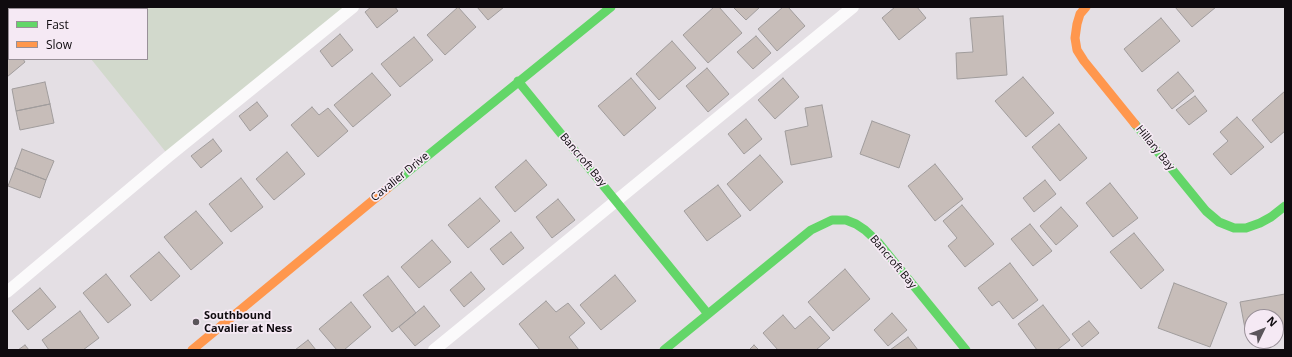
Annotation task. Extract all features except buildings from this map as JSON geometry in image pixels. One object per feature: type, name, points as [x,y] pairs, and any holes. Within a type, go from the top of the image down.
[{"type":"street","name":"Cavalier Drive","points":[[192,350],[359,211],[611,7]]},
{"type":"street","name":"Hillary Bay","points":[[1086,7],[1080,14],[1077,24],[1075,38],[1077,50],[1084,61],[1206,211],[1219,222],[1234,228],[1246,228],[1271,217],[1285,206]]},
{"type":"street","name":"Bancroft Bay","points":[[518,81],[708,314]]},
{"type":"street","name":"Bancroft Bay","points":[[664,350],[811,230],[832,220],[846,220],[856,224],[878,242],[966,350]]},
{"type":"lane","points":[[7,292],[169,156],[353,7]]},
{"type":"lane","points":[[434,350],[853,7]]},
{"type":"shaded area","points":[[49,7],[354,7],[169,156],[92,60],[148,60],[148,8]]},
{"type":"traffic: fast","points":[[389,187],[611,7]]},
{"type":"traffic: fast","points":[[518,81],[708,314]]},
{"type":"traffic: fast","points":[[1135,124],[1206,211],[1219,222],[1234,228],[1246,228],[1271,217],[1285,206]]},
{"type":"traffic: fast","points":[[664,350],[811,230],[832,220],[846,220],[856,224],[878,242],[966,350]]},
{"type":"traffic: slow","points":[[1086,7],[1080,14],[1077,24],[1075,38],[1077,50],[1084,61],[1135,124]]},
{"type":"traffic: slow","points":[[192,350],[389,187]]},
{"type":"place","name":"Southbound Cavalier at Ness","points":[[196,322]]}]
